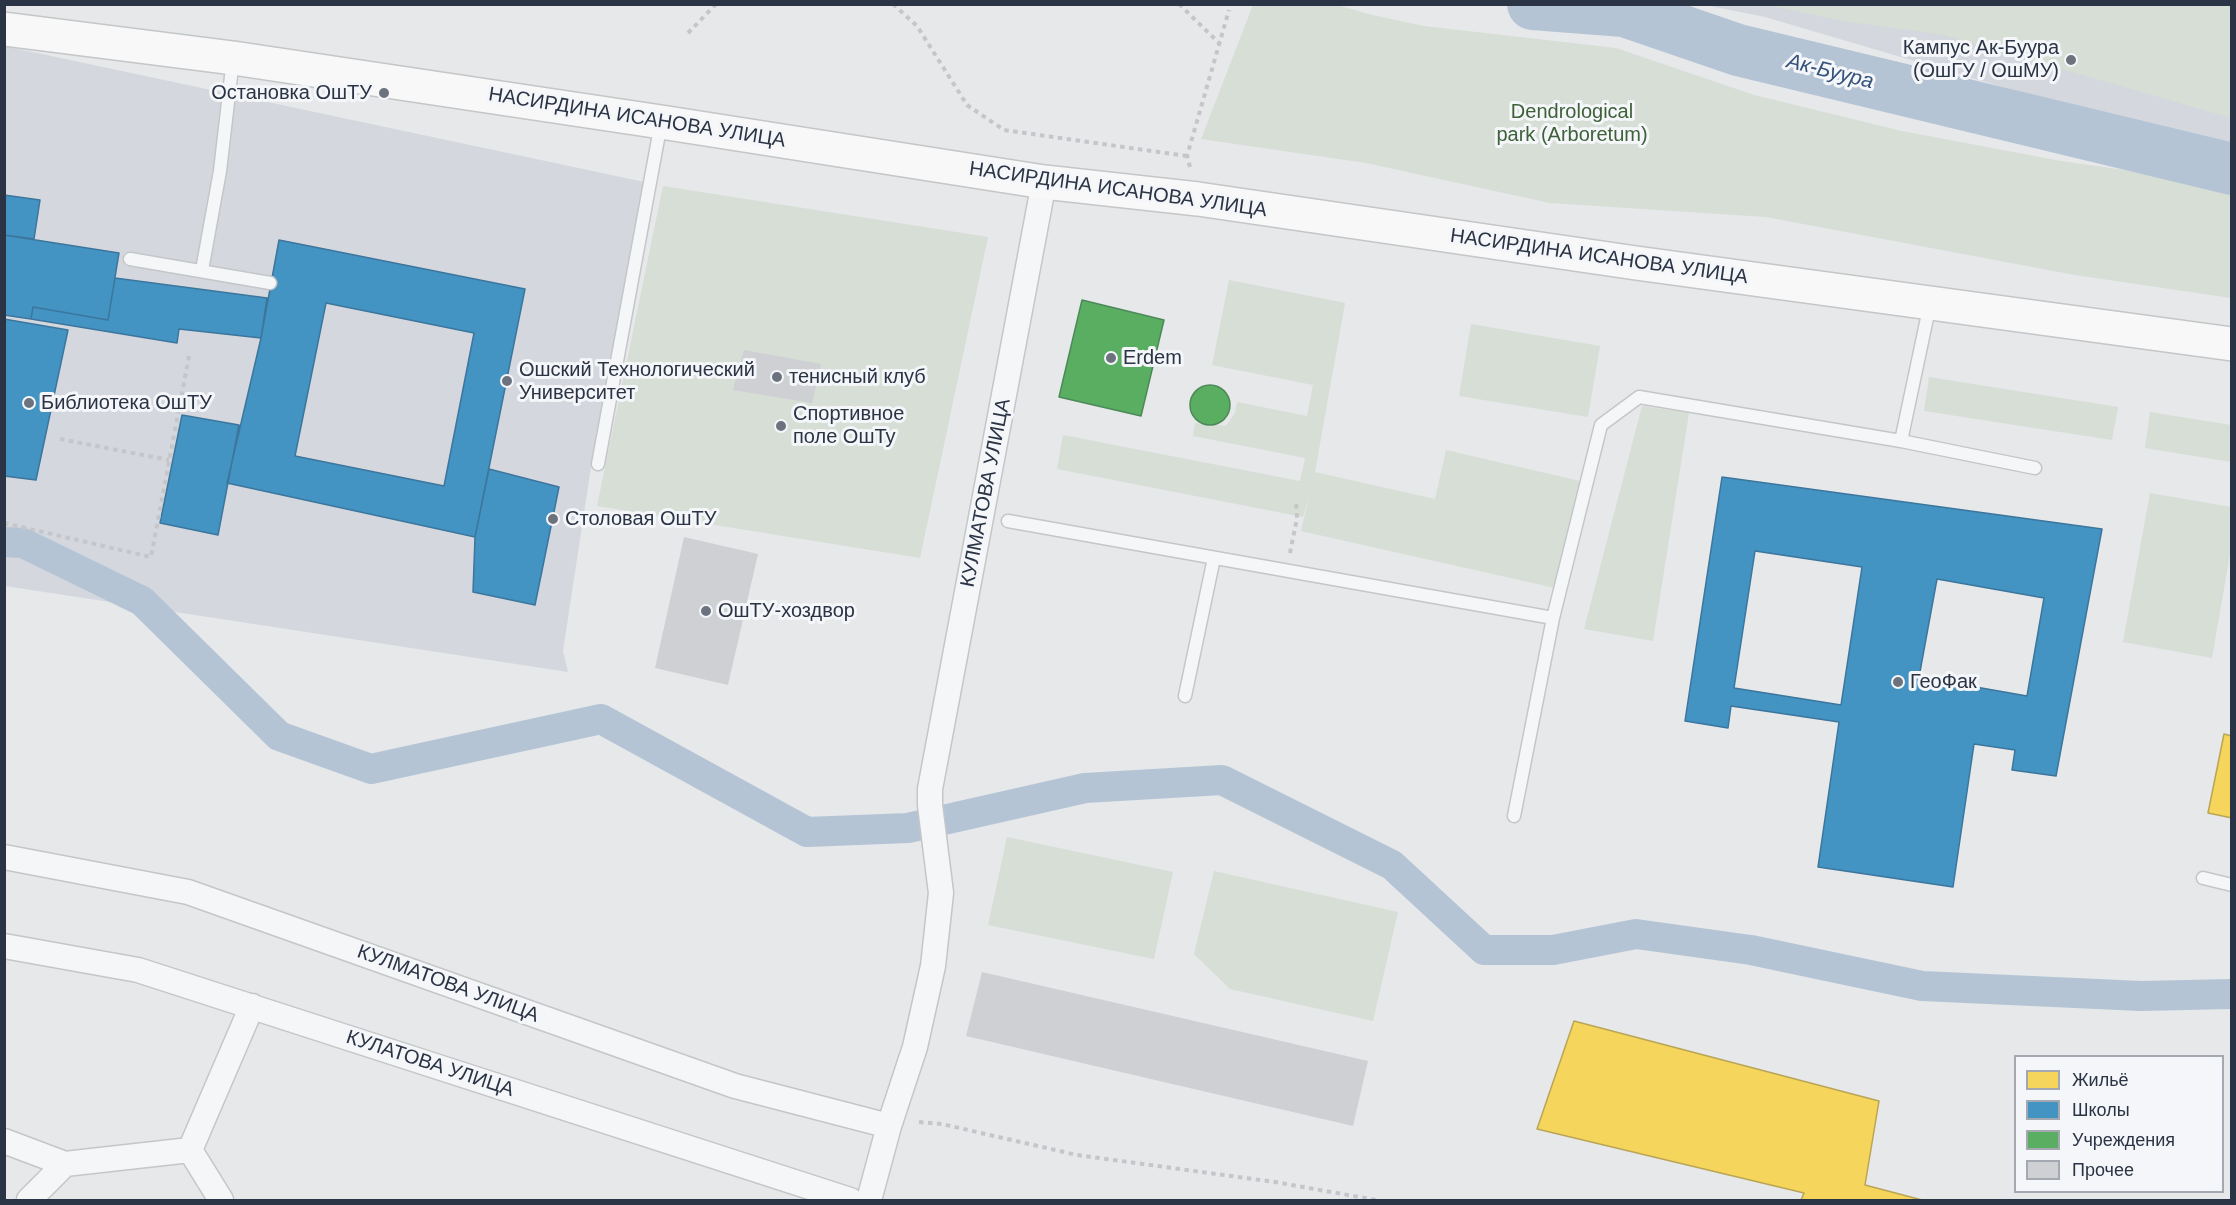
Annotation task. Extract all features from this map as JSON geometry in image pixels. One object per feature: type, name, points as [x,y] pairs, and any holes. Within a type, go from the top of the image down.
[{"type":"main road","name":"НАСИРДИНА ИСАНОВА УЛИЦА","points":[[4,29],[233,58],[1044,182],[1198,199],[1624,261],[2232,344]]},
{"type":"street","name":"КУЛМАТОВА УЛИЦА","points":[[869,1200],[889,1126],[915,1047],[933,966],[941,893],[930,805],[933,778],[1044,182]]},
{"type":"street","name":"КУЛМАТОВА УЛИЦА","points":[[4,857],[188,891],[735,1086],[889,1126]]},
{"type":"street","name":"КУЛАТОВА УЛИЦА","points":[[4,946],[138,970],[850,1200]]},
{"type":"street","points":[[190,1150],[252,1006]]},
{"type":"street","points":[[4,1141],[65,1164],[190,1150]]},
{"type":"street","points":[[190,1150],[221,1200]]},
{"type":"street","points":[[29,1200],[65,1164]]},
{"type":"lane","points":[[202,270],[220,171],[233,58]]},
{"type":"lane","points":[[598,464],[661,122]]},
{"type":"lane","points":[[130,259],[270,283]]},
{"type":"lane","points":[[1901,441],[1930,303]]},
{"type":"lane","points":[[1514,816],[1553,618],[1600,425],[1639,397],[1901,441],[2035,468]]},
{"type":"lane","points":[[1008,521],[1553,618]]},
{"type":"lane","points":[[1185,696],[1214,558]]},
{"type":"lane","points":[[2203,878],[2232,885]]},
{"type":"path","points":[[688,33],[716,4]]},
{"type":"path","points":[[893,4],[917,26],[967,105],[1004,130],[1187,156]]},
{"type":"path","points":[[1179,4],[1219,43]]},
{"type":"path","points":[[1198,199],[1187,156],[1229,10]]},
{"type":"path","points":[[4,523],[151,557],[189,356]]},
{"type":"path","points":[[60,439],[169,460]]},
{"type":"path","points":[[1286,570],[1297,518],[1296,503]]},
{"type":"path","points":[[889,1126],[911,1121],[942,1124],[1077,1155],[1275,1182],[1376,1200]]},
{"type":"shaded area","name":"Кампус Ак-Буура (ОшГУ / ОшМУ)","points":[[1705,5],[2231,5],[2231,149],[2057,103],[1765,17]]},
{"type":"shaded area","points":[[4,46],[649,183],[593,454],[563,651],[568,672],[5,586]]},
{"type":"green space","name":"Dendrological park (Arboretum)","points":[[1253,5],[1337,5],[1424,26],[1616,48],[1754,95],[1902,131],[2061,161],[2231,185],[2231,298],[2075,275],[1766,217],[1550,203],[1366,163],[1201,139]]},
{"type":"green space","name":"Кампус Ак-Буура (ОшГУ / ОшМУ)","points":[[1768,5],[2231,5],[2231,118],[1944,35],[1842,21]]},
{"type":"green space","name":"Спортивное поле ОшТу","points":[[663,186],[988,237],[920,558],[597,506]]},
{"type":"green space","points":[[1229,280],[1345,303],[1315,472],[1435,499],[1446,450],[1580,481],[1555,588],[1301,531],[1309,496],[1303,517],[1057,469],[1063,435],[1300,481],[1305,458],[1193,436],[1195,423],[1226,426],[1235,413],[1237,402],[1307,416],[1313,385],[1212,365]]},
{"type":"green space","points":[[1471,324],[1600,346],[1588,417],[1459,396]]},
{"type":"green space","points":[[1929,377],[2118,407],[2112,440],[1924,411]]},
{"type":"green space","points":[[1642,406],[1689,413],[1653,641],[1584,629]]},
{"type":"green space","points":[[2150,412],[2231,425],[2231,462],[2145,448]]},
{"type":"green space","points":[[2150,493],[2231,507],[2231,548],[2212,658],[2123,642]]},
{"type":"green space","points":[[1007,837],[1173,872],[1154,959],[988,925]]},
{"type":"green space","points":[[1214,871],[1398,912],[1373,1021],[1230,989],[1194,954]]},
{"type":"building: Жильё","points":[[2224,734],[2232,736],[2232,818],[2208,813]]},
{"type":"building: Жильё","points":[[1574,1021],[1879,1101],[1865,1185],[1922,1200],[1801,1200],[1804,1193],[1537,1129]]},
{"type":"building: Школы","points":[[4,195],[40,200],[34,239],[4,235]]},
{"type":"building: Школы","points":[[4,235],[119,253],[108,320],[33,307],[31,319],[4,315]]},
{"type":"building: Школы","points":[[279,240],[525,289],[475,537],[227,483],[261,338]],"holes":[[[326,303],[474,333],[444,486],[295,456]]]},
{"type":"building: Школы","points":[[115,278],[267,298],[261,338],[179,329],[177,343],[31,319],[33,307],[108,320]]},
{"type":"building: Школы","name":"Библиотека ОшТУ","points":[[4,319],[68,330],[36,480],[4,476]]},
{"type":"building: Школы","points":[[182,415],[239,425],[218,535],[160,523]]},
{"type":"building: Школы","points":[[489,469],[559,487],[535,605],[473,592],[475,537]]},
{"type":"building: Школы","name":"ГеоФак","points":[[1722,477],[2102,529],[2056,776],[2012,770],[2015,750],[1974,744],[1953,887],[1818,867],[1839,722],[1731,706],[1728,728],[1685,721]],"holes":[[[1755,551],[1862,567],[1841,705],[1734,688]],[[1937,579],[2044,598],[2027,696],[1919,677]]]},
{"type":"building: Учреждения","name":"Erdem","points":[[1082,300],[1164,320],[1141,416],[1059,397]]},
{"type":"building: Учреждения","points":[[1210,385],[1218,386],[1224,391],[1229,397],[1229,413],[1224,419],[1218,424],[1210,425],[1202,424],[1196,419],[1191,413],[1190,405],[1191,397],[1196,391],[1202,386]]},
{"type":"building: Прочее","name":"тенисный клуб","points":[[744,350],[821,364],[812,403],[733,390]]},
{"type":"building: Прочее","name":"ОшТУ-хоздвор","points":[[684,537],[758,554],[728,685],[655,668]]},
{"type":"building: Прочее","points":[[982,972],[1368,1061],[1353,1126],[966,1036]]},
{"type":"waterway","name":"Ак-Буура","points":[[1533,4],[1624,11],[1738,50],[2232,169]]},
{"type":"waterway","points":[[4,542],[23,543],[142,601],[279,736],[371,769],[601,719],[807,832],[908,828],[1085,788],[1222,780],[1392,865],[1484,950],[1553,950],[1636,934],[1751,950],[1922,986],[2141,996],[2232,994]]},
{"type":"place","name":"Кампус Ак-Буура (ОшГУ / ОшМУ)","points":[[2071,60]]},
{"type":"place","name":"Остановка ОшТУ","points":[[384,93]]},
{"type":"place","name":"Erdem","points":[[1111,358]]},
{"type":"place","name":"тенисный клуб","points":[[777,377]]},
{"type":"place","name":"Ошский Технологический Университет","points":[[507,381]]},
{"type":"place","name":"Библиотека ОшТУ","points":[[29,403]]},
{"type":"place","name":"Спортивное поле ОшТу","points":[[781,426]]},
{"type":"place","name":"Столовая ОшТУ","points":[[553,519]]},
{"type":"place","name":"ОшТУ-хоздвор","points":[[706,611]]},
{"type":"place","name":"ГеоФак","points":[[1898,682]]}]
